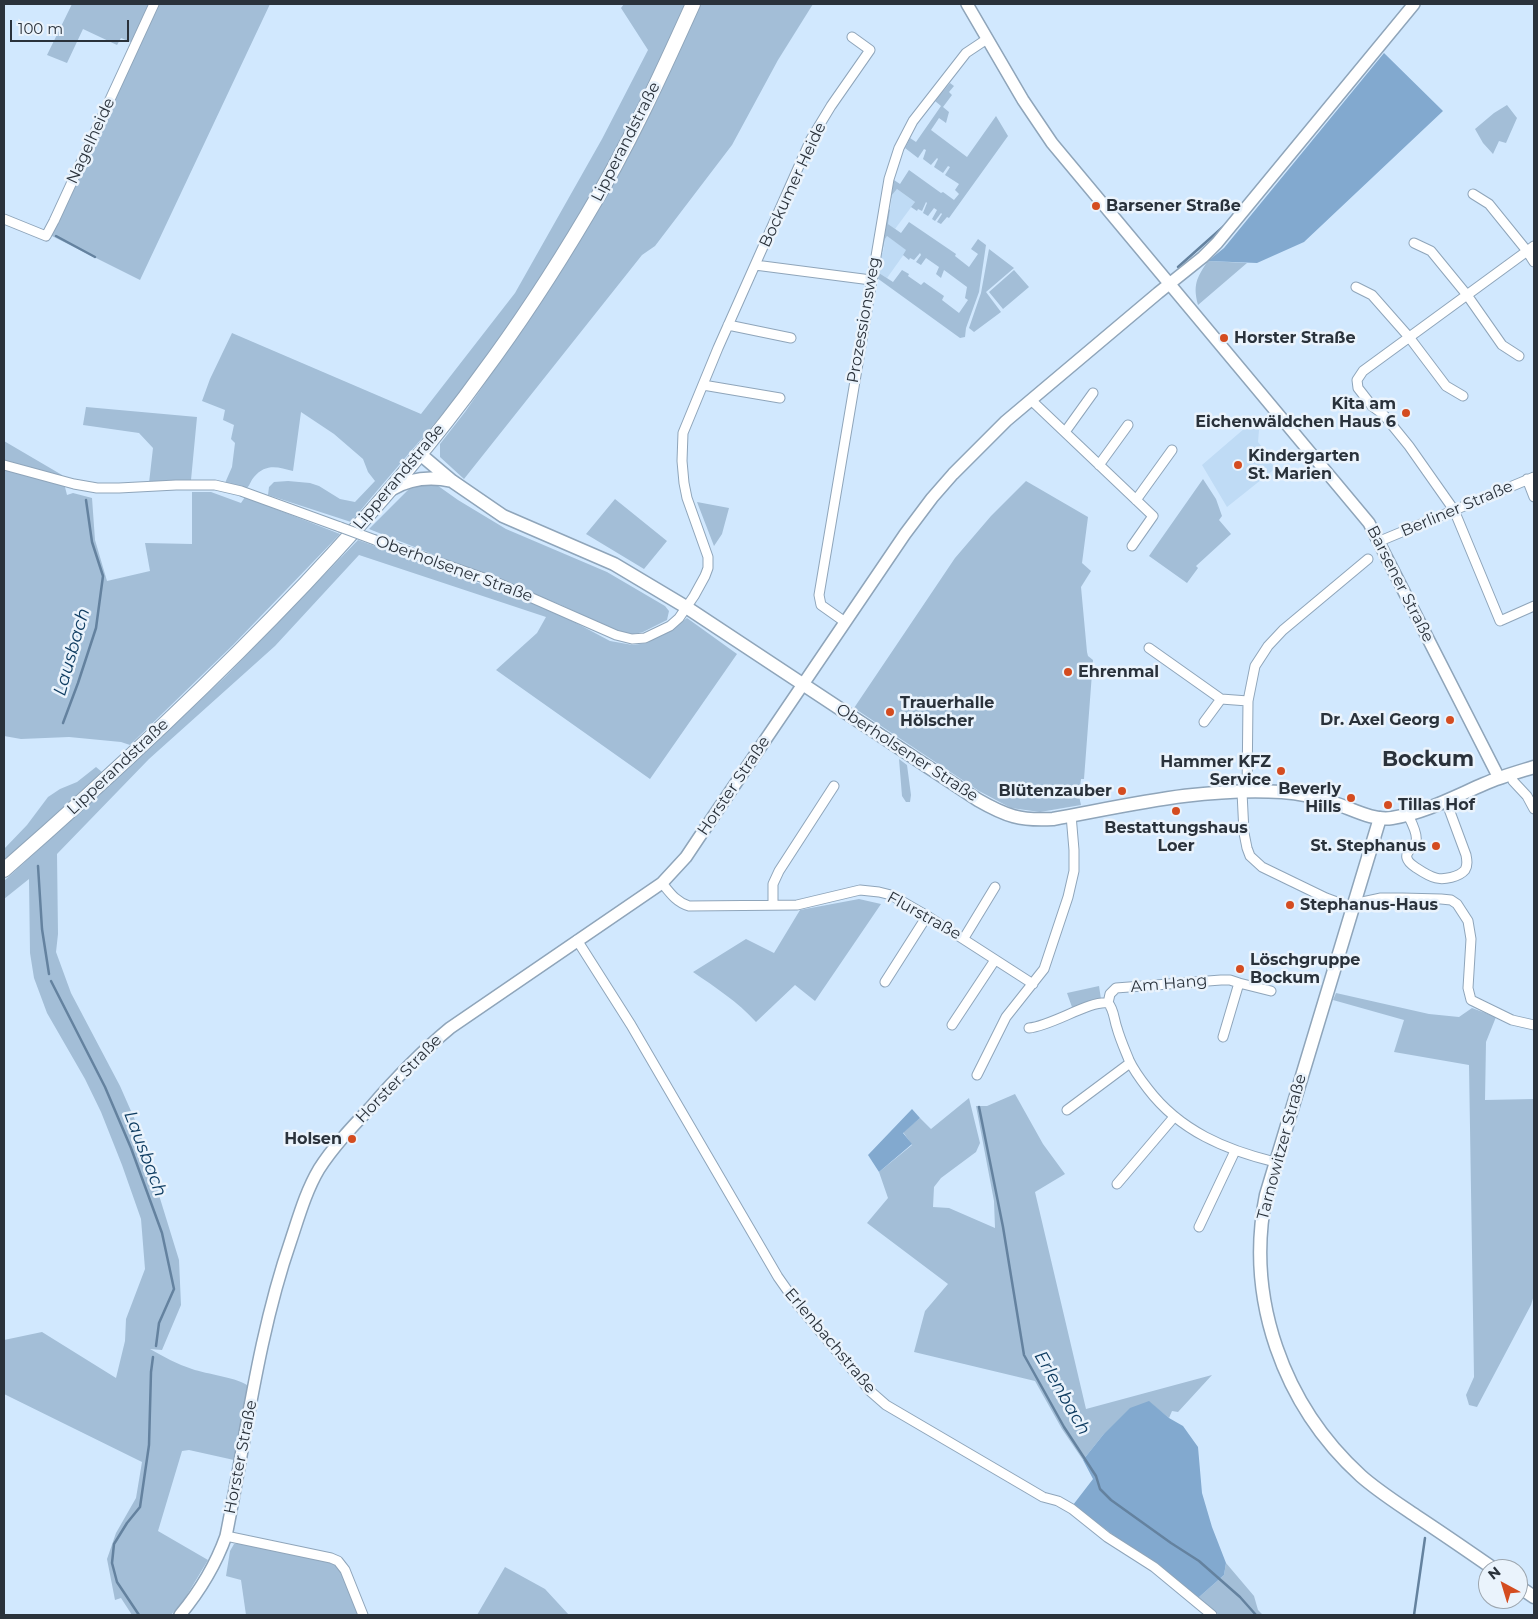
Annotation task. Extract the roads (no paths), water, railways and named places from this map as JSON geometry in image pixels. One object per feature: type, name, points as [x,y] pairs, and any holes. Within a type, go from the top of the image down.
[{"type":"main road","name":"Lipperandstraße","points":[[4,870],[62,819],[203,688],[275,616],[392,489],[420,454],[481,377],[589,213],[634,128],[692,4]]},
{"type":"main road","name":"Oberholsener Straße","points":[[420,454],[452,481],[503,516],[614,564],[686,607],[978,800],[1003,813],[1035,820],[1192,794],[1284,792],[1307,796],[1380,818]]},
{"type":"main road","points":[[392,489],[420,478],[452,481]]},
{"type":"main road","points":[[1380,818],[1391,819],[1408,815],[1446,802],[1505,776],[1534,767]]},
{"type":"main road","name":"Tarnowitzer Straße","points":[[1380,818],[1275,1162],[1262,1214],[1259,1251],[1266,1311],[1273,1339],[1299,1399],[1326,1438],[1361,1476],[1479,1559]]},
{"type":"street","name":"Nagelheide","points":[[4,219],[46,236],[154,4]]},
{"type":"street","name":"Barsener Straße","points":[[967,4],[1023,100],[1052,143],[1363,515],[1380,541],[1505,776]]},
{"type":"street","name":"Horster Straße","points":[[180,1615],[221,1551],[226,1536],[264,1333],[273,1296],[299,1215],[319,1170],[337,1145],[418,1055],[437,1038],[662,883],[686,857],[905,534],[932,498],[972,453],[1031,400],[1217,244],[1414,4]]},
{"type":"street","name":"Bockumer Heide","points":[[686,607],[700,586],[708,568],[708,557],[687,498],[682,461],[683,433],[728,325],[811,139],[831,106],[870,50],[852,37]]},
{"type":"street","name":"Prozessionsweg","points":[[845,622],[821,605],[818,595],[889,179],[902,141],[914,121],[961,59],[971,49],[987,39]]},
{"type":"street","points":[[1473,194],[1489,204],[1531,248],[1534,262]]},
{"type":"street","points":[[1414,243],[1430,251],[1466,295],[1502,345],[1519,356]]},
{"type":"street","points":[[1531,248],[1363,371],[1356,380],[1358,388],[1372,406],[1383,414],[1413,451],[1454,510],[1500,621],[1534,606]]},
{"type":"street","name":"Bockumer Heide","points":[[755,265],[871,280]]},
{"type":"street","points":[[1356,287],[1372,295],[1409,337],[1446,386],[1463,396]]},
{"type":"street","points":[[728,325],[791,338]]},
{"type":"street","points":[[703,385],[780,398]]},
{"type":"street","points":[[1064,432],[1093,392]]},
{"type":"street","points":[[1031,400],[1153,516],[1132,546]]},
{"type":"street","points":[[1099,465],[1128,425]]},
{"type":"street","points":[[1136,500],[1172,450]]},
{"type":"street","name":"Oberholsener Straße","points":[[4,465],[74,484],[98,488],[215,485],[241,492],[498,583],[616,635],[632,639],[645,638],[670,626],[679,618],[686,607]]},
{"type":"street","points":[[1531,478],[1534,496]]},
{"type":"street","name":"Berliner Straße","points":[[1380,541],[1531,478]]},
{"type":"street","points":[[1368,559],[1283,630],[1268,646],[1255,666],[1248,692],[1244,792],[1244,833],[1247,848],[1250,856],[1262,867],[1326,898],[1345,905],[1381,898],[1451,900],[1457,904],[1468,921],[1471,939],[1468,988],[1471,1000],[1512,1020],[1534,1025]]},
{"type":"street","points":[[1149,648],[1221,699],[1248,701]]},
{"type":"street","points":[[1204,722],[1221,699]]},
{"type":"street","points":[[1505,776],[1522,790],[1534,809]]},
{"type":"street","points":[[773,905],[773,884],[779,871],[834,786]]},
{"type":"street","points":[[1408,815],[1416,842],[1407,859],[1427,875],[1449,878],[1463,872],[1466,869],[1467,862],[1466,854],[1446,802]]},
{"type":"street","points":[[977,1075],[1006,1017],[1044,969],[1068,897],[1074,871],[1071,815]]},
{"type":"street","name":"Flurstraße","points":[[662,883],[672,896],[682,904],[689,906],[797,905],[860,890],[879,892],[890,895],[964,938],[1033,984]]},
{"type":"street","points":[[964,938],[995,887]]},
{"type":"street","points":[[885,982],[927,916]]},
{"type":"street","name":"Erlenbachstraße","points":[[578,940],[631,1025],[778,1277],[870,1391],[886,1405],[1043,1497],[1058,1501],[1072,1508],[1107,1537],[1154,1567],[1212,1615]]},
{"type":"street","points":[[952,1025],[995,960]]},
{"type":"street","name":"Am Hang","points":[[1270,991],[1239,982],[1221,980],[1116,988],[1110,994],[1108,1003],[1130,1063],[1152,1094],[1174,1117],[1202,1136],[1235,1151],[1275,1162]]},
{"type":"street","points":[[1223,1037],[1239,982]]},
{"type":"street","points":[[1029,1028],[1039,1027],[1090,1006],[1103,1002],[1108,1003]]},
{"type":"street","points":[[1067,1110],[1130,1063]]},
{"type":"street","points":[[1117,1184],[1174,1117]]},
{"type":"street","points":[[1199,1227],[1235,1151]]},
{"type":"street","points":[[226,1536],[338,1561],[345,1570],[363,1615]]},
{"type":"waterway","points":[[1178,267],[1224,226]]},
{"type":"waterway","points":[[56,236],[95,257]]},
{"type":"waterway","name":"Lausbach","points":[[63,723],[96,628],[103,576],[92,542],[86,500]]},
{"type":"waterway","name":"Lausbach","points":[[38,866],[42,929],[49,974]]},
{"type":"waterway","name":"Lausbach","points":[[51,981],[105,1087],[131,1148],[162,1233],[174,1289],[159,1323],[156,1346]]},
{"type":"waterway","name":"Erlenbach","points":[[979,1107],[1003,1227],[1024,1355],[1064,1427],[1096,1476],[1100,1489],[1111,1500],[1199,1561],[1240,1597],[1256,1615]]},
{"type":"waterway","name":"Lausbach","points":[[139,1615],[117,1582],[112,1563],[114,1544],[140,1507],[149,1445],[153,1357]]},
{"type":"waterway","points":[[1414,1615],[1425,1538]]},
{"type":"place","name":"Barsener Straße","points":[[1096,206]]},
{"type":"place","name":"Horster Straße","points":[[1224,338]]},
{"type":"place","name":"Kita am Eichenwäldchen Haus 6","points":[[1406,413]]},
{"type":"place","name":"Kindergarten St. Marien","points":[[1238,465]]},
{"type":"place","name":"Ehrenmal","points":[[1068,672]]},
{"type":"place","name":"Trauerhalle Hölscher","points":[[890,712]]},
{"type":"place","name":"Dr. Axel Georg","points":[[1450,720]]},
{"type":"place","name":"Hammer KFZ Service","points":[[1281,771]]},
{"type":"place","name":"Blütenzauber","points":[[1122,791]]},
{"type":"place","name":"Beverly Hills","points":[[1351,798]]},
{"type":"place","name":"Tillas Hof","points":[[1388,805]]},
{"type":"place","name":"Bestattungshaus Loer","points":[[1176,811]]},
{"type":"place","name":"St. Stephanus","points":[[1436,846]]},
{"type":"place","name":"Stephanus-Haus","points":[[1290,905]]},
{"type":"place","name":"Löschgruppe Bockum","points":[[1240,969]]},
{"type":"place","name":"Holsen","points":[[352,1139]]},
{"type":"district","name":"Bockum","points":[[1428,760]]}]
